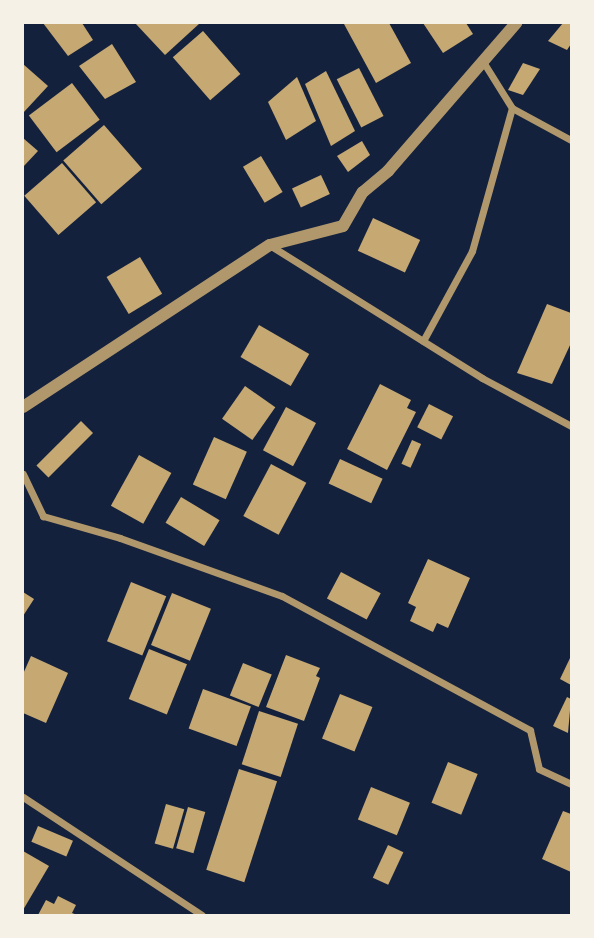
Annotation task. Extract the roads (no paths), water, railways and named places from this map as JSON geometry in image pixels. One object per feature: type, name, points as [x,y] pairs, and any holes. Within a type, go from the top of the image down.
[{"type":"street","points":[[23,407],[270,245],[343,226],[363,192],[388,171],[516,23]]},
{"type":"street","points":[[482,60],[512,108],[571,140]]},
{"type":"street","points":[[423,341],[472,251],[512,108]]},
{"type":"street","points":[[270,245],[423,341],[571,426]]},
{"type":"street","points":[[23,474],[43,516],[120,538],[282,596],[530,730],[539,769],[571,784]]},
{"type":"street","points":[[23,797],[202,915]]}]
